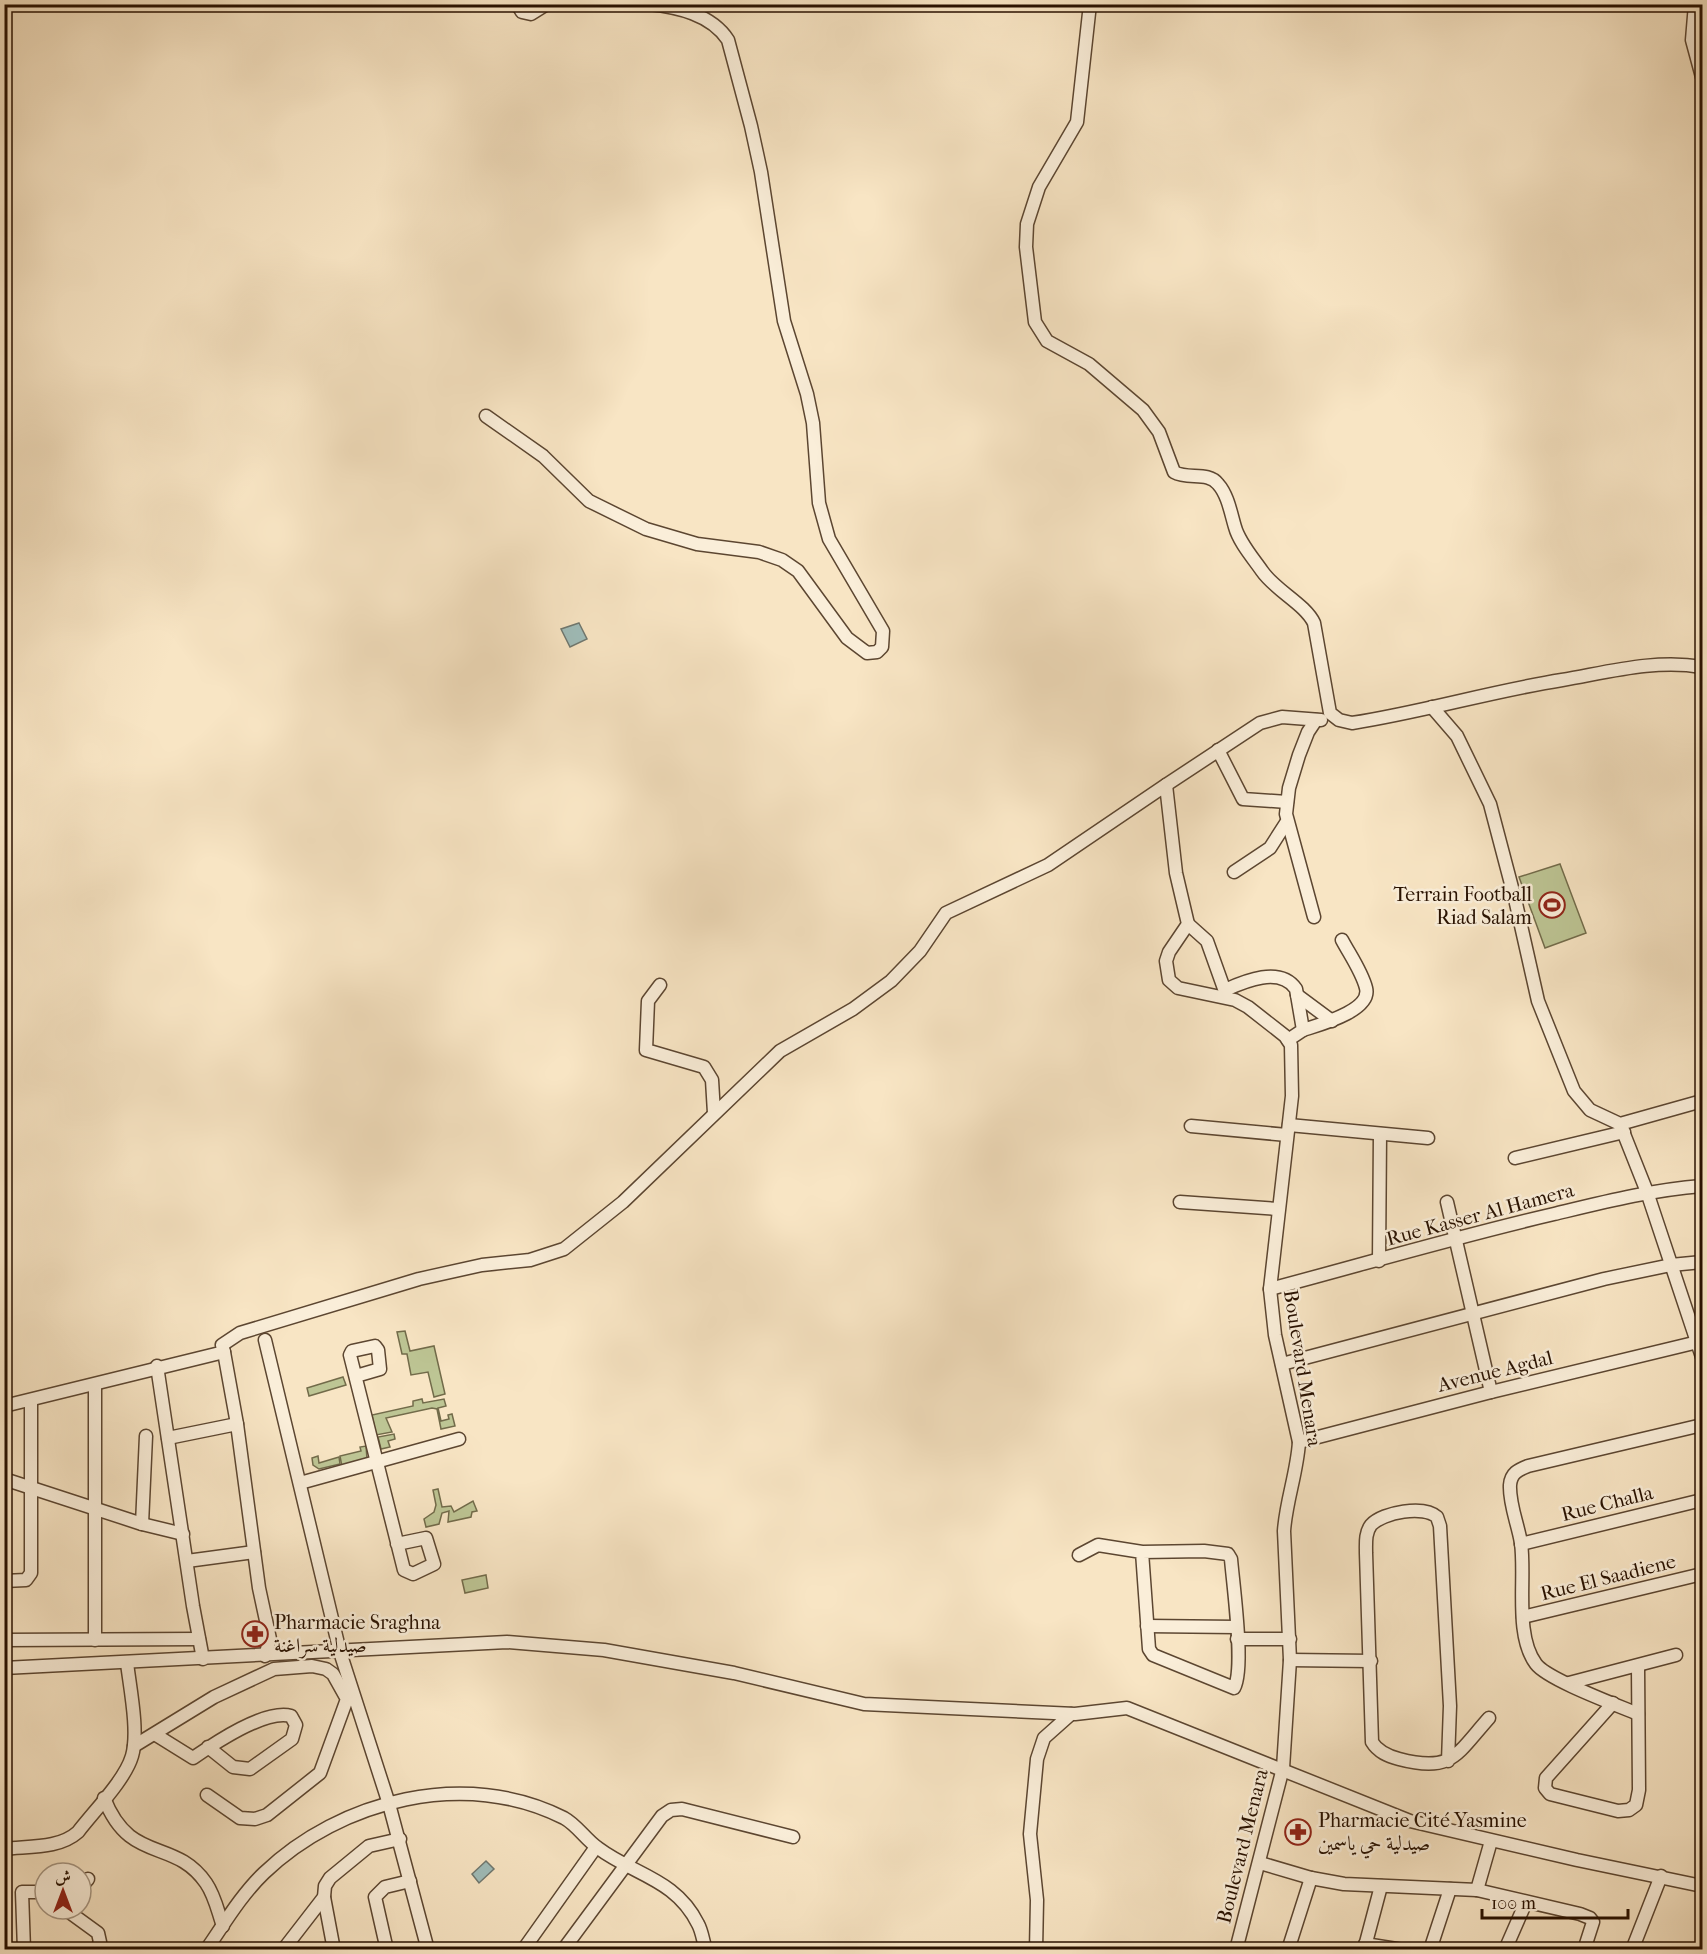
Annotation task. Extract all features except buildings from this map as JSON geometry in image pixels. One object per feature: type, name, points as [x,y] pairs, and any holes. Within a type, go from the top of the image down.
[{"type":"street","points":[[517,4],[522,12],[531,14],[547,4]]},
{"type":"street","points":[[486,416],[543,456],[589,501],[598,506],[646,529],[697,544],[759,552],[782,560],[798,571],[847,638],[867,653],[877,652],[882,647],[883,632],[829,539],[823,523],[813,423],[784,321],[756,149],[728,40],[722,30],[701,16],[648,4]]},
{"type":"street","points":[[1090,4],[1077,122],[1039,187],[1027,224],[1026,247],[1035,322],[1047,341],[1089,364],[1143,410],[1159,432],[1174,472],[1183,476],[1206,477],[1218,484],[1240,537],[1262,570],[1311,617],[1330,713],[1339,720]]},
{"type":"street","points":[[1695,4],[1692,40],[1702,77]]},
{"type":"street","points":[[265,1656],[270,1639],[254,1552],[237,1424],[222,1345],[240,1333],[309,1311],[463,1268],[530,1260],[553,1254],[586,1233],[623,1202],[780,1051],[853,1009],[891,981],[920,951],[946,913],[1048,865],[1260,723],[1272,718],[1297,717],[1352,723],[1542,682],[1663,664],[1702,667]]},
{"type":"street","points":[[1432,707],[1457,736],[1490,804],[1513,888],[1538,1001],[1574,1090],[1590,1110],[1622,1128],[1700,1341],[1702,1357]]},
{"type":"street","points":[[1314,917],[1286,823],[1287,802],[1299,755],[1308,732],[1316,720]]},
{"type":"street","points":[[1218,750],[1243,799],[1287,802]]},
{"type":"street","points":[[1166,785],[1176,873],[1188,924],[1207,941],[1226,994]]},
{"type":"street","points":[[1234,872],[1270,848],[1286,823]]},
{"type":"street","points":[[1188,924],[1169,952],[1166,961],[1168,980],[1178,988],[1189,992],[1226,994],[1260,1014],[1288,1040],[1303,1030],[1332,1021],[1357,1006],[1366,994],[1366,988],[1342,940]]},
{"type":"street","points":[[1226,994],[1254,978],[1274,978],[1293,984],[1303,1030]]},
{"type":"street","points":[[660,985],[648,1001],[646,1050],[704,1067],[712,1080],[714,1113]]},
{"type":"street","points":[[1297,995],[1332,1021]]},
{"type":"street","name":"Boulevard Menara","points":[[1236,1950],[1283,1768],[1290,1660],[1284,1531],[1285,1512],[1298,1460],[1299,1442],[1272,1314],[1270,1290],[1293,1069],[1292,1051],[1288,1040]]},
{"type":"street","points":[[1515,1158],[1622,1128],[1702,1101]]},
{"type":"street","points":[[1191,1126],[1428,1138]]},
{"type":"street","points":[[1379,1261],[1380,1134]]},
{"type":"street","name":"Rue Kasser Al Hamera","points":[[1270,1290],[1455,1239],[1647,1192],[1702,1186]]},
{"type":"street","points":[[1180,1202],[1278,1209]]},
{"type":"street","points":[[1447,1202],[1491,1392]]},
{"type":"street","points":[[1282,1364],[1472,1312],[1671,1265],[1702,1262]]},
{"type":"street","points":[[265,1340],[340,1652],[389,1804],[428,1950]]},
{"type":"street","name":"Avenue Agdal","points":[[1299,1442],[1700,1341]]},
{"type":"street","points":[[4,1406],[95,1385],[157,1366],[224,1352]]},
{"type":"street","points":[[157,1366],[203,1659]]},
{"type":"street","points":[[356,1376],[397,1544]]},
{"type":"street","points":[[95,1385],[95,1640]]},
{"type":"street","points":[[4,1581],[26,1580],[31,1573],[31,1401]]},
{"type":"street","points":[[168,1438],[237,1424]]},
{"type":"street","points":[[1638,1714],[1546,1673],[1537,1666],[1527,1645],[1523,1617],[1521,1544],[1511,1496],[1512,1478],[1519,1470],[1702,1425]]},
{"type":"street","points":[[142,1524],[146,1436]]},
{"type":"street","points":[[300,1483],[459,1439]]},
{"type":"street","points":[[4,1479],[142,1524],[183,1534]]},
{"type":"street","name":"Rue Challa","points":[[1521,1544],[1702,1500]]},
{"type":"street","points":[[1448,1761],[1450,1706],[1440,1526],[1437,1517],[1427,1510],[1405,1512],[1376,1520],[1367,1532],[1371,1661],[1370,1736],[1374,1746],[1383,1753],[1409,1761],[1431,1765],[1448,1761],[1489,1718]]},
{"type":"street","points":[[1078,1555],[1098,1545],[1142,1552],[1204,1551],[1228,1554],[1231,1559],[1237,1633],[1238,1680],[1234,1688],[1153,1655],[1148,1646],[1142,1552]]},
{"type":"street","points":[[187,1560],[254,1552]]},
{"type":"street","name":"Rue El Saadiene","points":[[1523,1617],[1702,1574]]},
{"type":"street","points":[[1147,1626],[1290,1639]]},
{"type":"street","points":[[4,1640],[199,1639]]},
{"type":"street","points":[[4,1668],[340,1652],[473,1642],[574,1646],[734,1673],[864,1704],[1071,1714],[1116,1707],[1140,1710],[1410,1821],[1491,1841],[1702,1886]]},
{"type":"street","points":[[1569,1683],[1676,1655]]},
{"type":"street","points":[[1290,1660],[1371,1661]]},
{"type":"street","points":[[4,1849],[57,1844],[69,1839],[104,1798],[129,1763],[134,1746],[127,1663]]},
{"type":"street","points":[[134,1746],[156,1735],[214,1697],[267,1671],[317,1666],[333,1674],[347,1699],[323,1767],[316,1779],[297,1790],[267,1815],[255,1820],[240,1818],[207,1795]]},
{"type":"street","points":[[1614,1703],[1546,1778],[1545,1788],[1551,1794],[1618,1811],[1633,1808],[1638,1802],[1638,1666]]},
{"type":"street","points":[[156,1735],[193,1758],[208,1747],[273,1714],[291,1716],[297,1725],[292,1739],[250,1769],[233,1767],[208,1747]]},
{"type":"street","points":[[1036,1950],[1037,1900],[1030,1834],[1037,1760],[1044,1738],[1071,1714]]},
{"type":"street","points":[[206,1950],[252,1886],[287,1854],[314,1835],[351,1815],[389,1804],[448,1794],[502,1799],[536,1807],[567,1819],[596,1847],[677,1894],[698,1924],[706,1950]]},
{"type":"street","points":[[104,1798],[110,1814],[128,1836],[149,1849],[178,1858],[201,1877],[213,1893],[223,1926]]},
{"type":"street","points":[[563,1950],[625,1863],[662,1816],[676,1809],[793,1837]]},
{"type":"street","points":[[334,1950],[324,1897],[325,1886],[330,1878],[369,1846],[399,1839]]},
{"type":"street","points":[[1477,1890],[1491,1841]]},
{"type":"street","points":[[523,1950],[596,1847]]},
{"type":"street","points":[[1260,1863],[1311,1878],[1381,1886],[1477,1890],[1590,1918],[1593,1925],[1584,1950]]},
{"type":"street","points":[[1632,1950],[1661,1876]]},
{"type":"street","points":[[1288,1950],[1311,1878]]},
{"type":"street","points":[[387,1950],[375,1898],[386,1887],[410,1881]]},
{"type":"street","points":[[1381,1886],[1364,1947],[1403,1950]]},
{"type":"street","points":[[1430,1950],[1450,1889]]},
{"type":"street","points":[[24,1950],[22,1892],[33,1892]]},
{"type":"street","points":[[283,1950],[324,1897]]},
{"type":"street","points":[[1505,1950],[1526,1902]]},
{"type":"street","points":[[82,1921],[98,1933],[100,1942],[96,1950]]},
{"type":"green space","name":"Terrain Football Riad Salam","points":[[1560,864],[1586,933],[1545,948],[1519,877]]},
{"type":"green space","points":[[405,1331],[410,1351],[434,1346],[445,1394],[434,1397],[428,1372],[411,1375],[407,1354],[402,1354],[397,1332]]},
{"type":"green space","points":[[343,1377],[346,1385],[309,1396],[307,1388]]},
{"type":"green space","points":[[422,1399],[423,1403],[444,1399],[446,1406],[438,1408],[441,1421],[449,1419],[448,1415],[452,1414],[455,1426],[441,1429],[437,1409],[432,1408],[386,1418],[392,1432],[376,1435],[372,1415],[413,1406],[413,1401]]},
{"type":"green space","points":[[394,1434],[395,1439],[388,1441],[390,1447],[381,1449],[378,1437]]},
{"type":"green space","points":[[366,1446],[367,1459],[342,1467],[340,1456],[361,1451],[360,1447]]},
{"type":"green space","points":[[318,1456],[319,1463],[339,1457],[340,1464],[319,1469],[313,1465],[312,1458]]},
{"type":"green space","points":[[438,1489],[442,1507],[451,1506],[454,1512],[473,1501],[477,1511],[472,1512],[471,1517],[448,1522],[449,1511],[442,1513],[439,1524],[426,1527],[424,1519],[434,1512],[436,1505],[433,1490]]},
{"type":"green space","points":[[486,1575],[488,1588],[465,1593],[462,1580]]},
{"type":"water","points":[[579,623],[587,639],[570,647],[561,629]]},
{"type":"water","points":[[486,1861],[494,1869],[479,1883],[472,1874]]},
{"type":"place","name":"Terrain Football Riad Salam","points":[[1552,905]]},
{"type":"place","name":"Pharmacie Sraghna صيدلية سراغنة","points":[[255,1634]]},
{"type":"place","name":"Pharmacie Cité Yasmine صيدلية حي ياسمين","points":[[1298,1832]]}]
